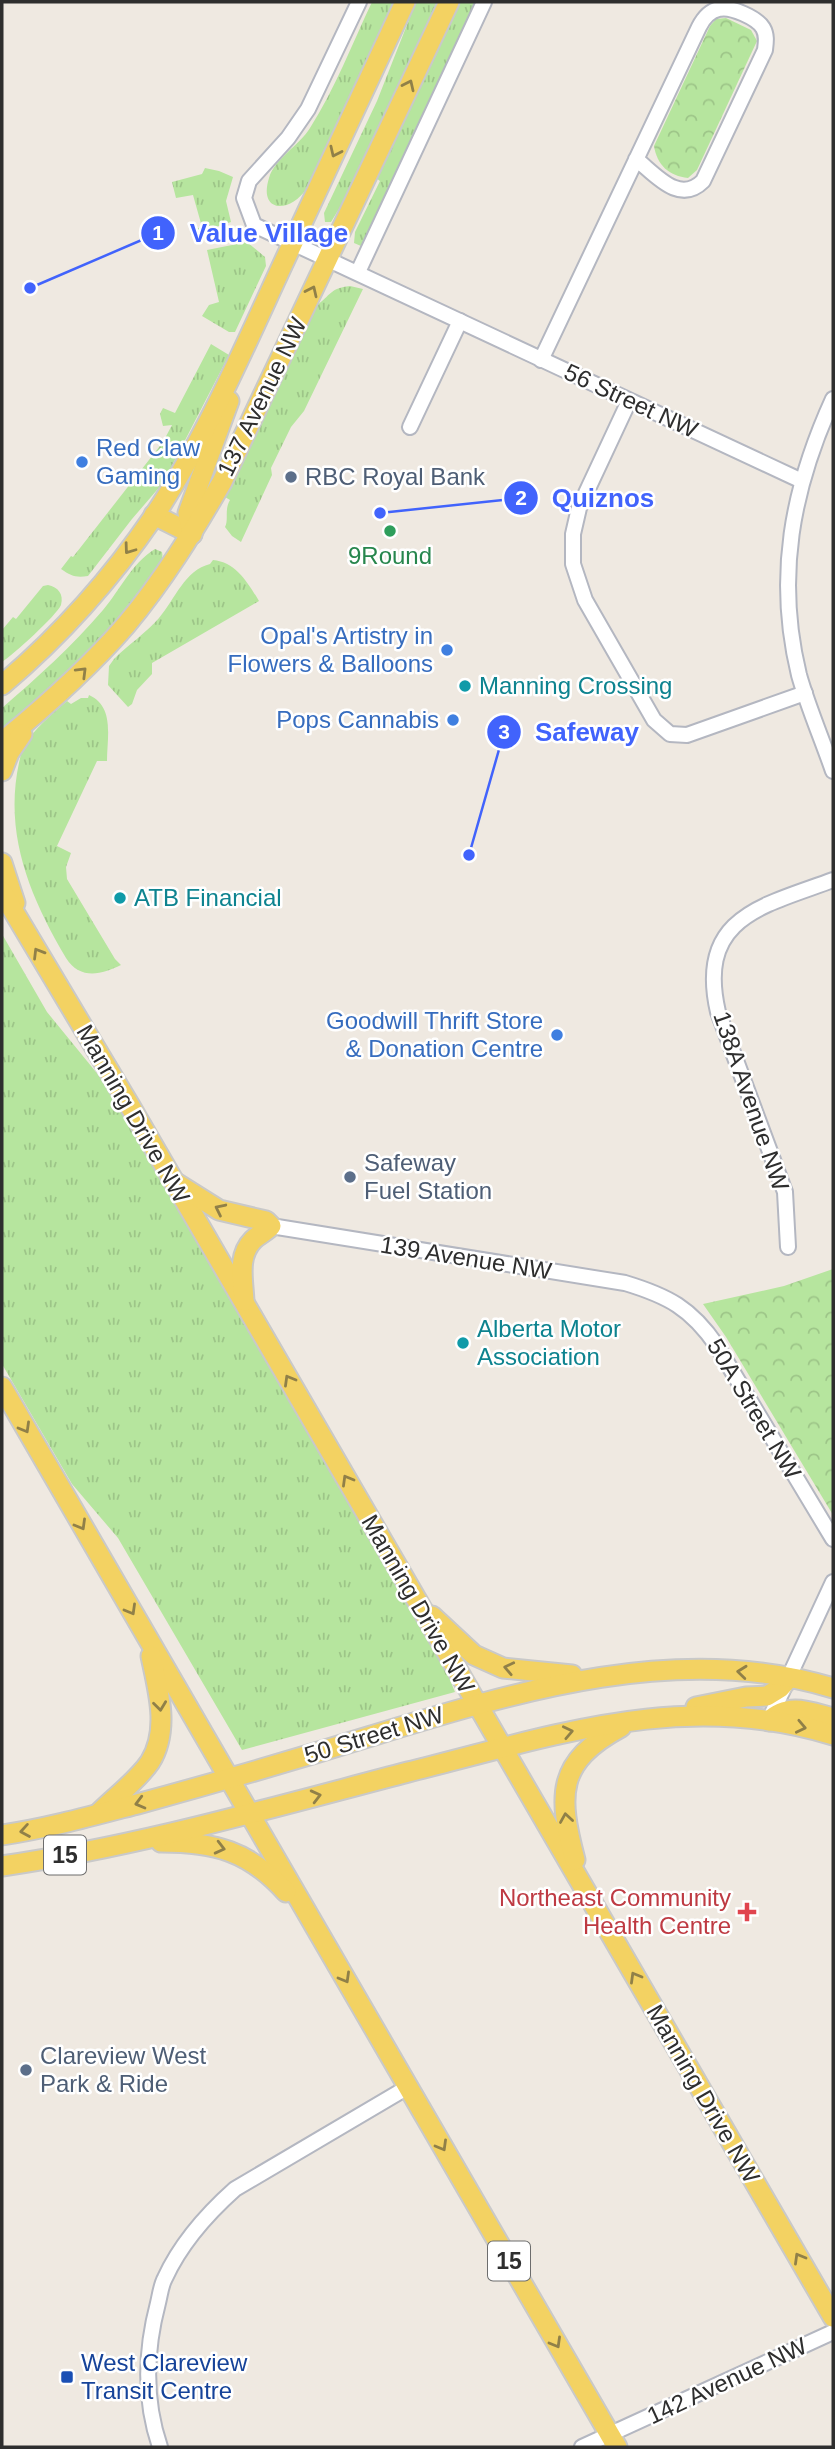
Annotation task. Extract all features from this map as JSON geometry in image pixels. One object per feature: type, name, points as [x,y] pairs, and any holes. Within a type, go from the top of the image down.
[{"type":"main road","name":"137 Avenue NW","points":[[5,679],[53,638],[87,603],[154,516],[193,449],[257,320],[405,2]]},
{"type":"main road","name":"137 Avenue NW","points":[[2,742],[83,671],[126,625],[192,534],[222,482],[449,2]]},
{"type":"main road","points":[[192,534],[187,513],[257,320]]},
{"type":"main road","points":[[154,516],[192,534]]},
{"type":"main road","points":[[2,771],[9,753],[32,718]]},
{"type":"main road","points":[[2,863],[23,928]]},
{"type":"main road","name":"Manning Drive NW","points":[[2,892],[173,1180],[833,2316]]},
{"type":"main road","points":[[173,1180],[219,1210],[266,1221],[271,1226],[253,1240],[242,1260],[244,1303]]},
{"type":"main road","points":[[2,1387],[408,2087]]},
{"type":"main road","points":[[418,1603],[474,1655],[503,1668],[538,1673],[601,1676]]},
{"type":"main road","points":[[96,1815],[140,1774],[150,1762],[158,1745],[162,1714],[148,1639]]},
{"type":"main road","name":"50 Street NW","points":[[2,1835],[96,1815],[230,1779],[476,1704],[601,1676],[688,1670],[728,1671],[789,1678],[833,1688]]},
{"type":"main road","points":[[581,1885],[564,1800],[569,1778],[588,1748],[642,1718],[746,1697],[767,1696],[789,1678]]},
{"type":"main road","points":[[769,1721],[778,1712],[788,1709],[833,1718]]},
{"type":"main road","name":"50 Street NW","points":[[2,1866],[128,1842],[531,1740],[642,1718],[703,1715],[769,1721],[833,1735]]},
{"type":"main road","points":[[128,1842],[186,1842],[233,1851],[270,1874],[311,1919]]},
{"type":"main road","name":"15","points":[[408,2087],[613,2441]]},
{"type":"street","points":[[293,242],[254,225],[244,198],[249,181],[288,138],[308,109],[359,2]]},
{"type":"street","points":[[358,272],[484,2]]},
{"type":"street","points":[[541,360],[636,159],[703,19],[714,10],[724,9],[735,11],[759,23],[766,38],[765,50],[703,181],[690,190],[675,190],[636,159]]},
{"type":"street","name":"56 Street NW","points":[[293,242],[802,481]]},
{"type":"street","points":[[410,427],[460,321]]},
{"type":"street","points":[[833,399],[802,481],[789,542],[788,586],[796,660],[833,771]]},
{"type":"street","points":[[629,401],[579,508],[573,534],[573,564],[580,589],[590,610],[654,720],[670,734],[694,733],[805,693]]},
{"type":"street","name":"138A Avenue NW","points":[[788,1247],[785,1192],[718,1012],[712,978],[717,956],[729,932],[742,917],[833,880]]},
{"type":"street","name":"139 Avenue NW","points":[[271,1226],[625,1283],[660,1294]]},
{"type":"street","name":"50A Street NW","points":[[660,1294],[690,1313],[708,1333],[833,1539]]},
{"type":"street","points":[[769,1721],[833,1582]]},
{"type":"street","points":[[160,2447],[147,2385],[149,2353],[163,2280],[189,2240],[211,2211],[235,2189],[408,2087]]},
{"type":"street","name":"142 Avenue NW","points":[[582,2447],[613,2441],[833,2332]]},
{"type":"green space","points":[[372,2],[395,2],[307,188],[292,202],[278,206],[268,198],[267,190],[272,171],[305,134],[319,113]]},
{"type":"green space","points":[[416,2],[438,2],[348,194],[331,222],[325,222],[324,213],[377,101]]},
{"type":"green space","points":[[459,2],[475,2],[361,246],[354,243],[355,232],[380,181],[376,178]]},
{"type":"green space","points":[[726,18],[751,30],[757,41],[697,170],[688,178],[681,177],[661,164],[654,146],[710,26],[716,19]]},
{"type":"green space","points":[[205,168],[233,177],[226,201],[231,222],[191,235],[190,230],[202,227],[193,195],[176,198],[172,182],[202,174]]},
{"type":"green space","points":[[247,242],[265,257],[266,266],[235,332],[229,332],[202,316],[209,305],[219,302],[207,250]]},
{"type":"green space","points":[[350,286],[363,289],[304,411],[291,427],[271,468],[272,475],[241,542],[225,527],[230,500],[225,497],[316,306],[334,290]]},
{"type":"green space","points":[[211,344],[229,355],[163,483],[88,576],[77,577],[61,569],[163,442],[172,425],[163,426],[160,414],[163,408],[175,413]]},
{"type":"green space","points":[[155,549],[162,552],[159,567],[144,590],[95,645],[2,732],[2,708],[79,636],[103,610],[132,570]]},
{"type":"green space","points":[[213,560],[235,569],[259,601],[152,663],[152,674],[137,690],[132,704],[128,707],[108,685],[109,666],[159,618],[187,579]]},
{"type":"green space","points":[[48,585],[59,592],[61,605],[34,635],[2,662],[2,630],[13,617],[16,619],[43,586]]},
{"type":"green space","points":[[89,695],[103,707],[106,715],[107,761],[97,761],[57,846],[71,853],[66,867],[67,879],[121,965],[98,973],[84,973],[72,965],[52,933],[29,883],[21,857],[15,804],[17,776],[27,740],[67,701],[71,704],[81,698],[88,698]]},
{"type":"green space","points":[[2,934],[47,1012],[109,1088],[443,1663],[455,1692],[242,1750],[118,1538],[72,1484],[2,1364]]},
{"type":"green space","points":[[833,1269],[833,1515],[726,1337],[703,1304],[784,1286]]},
{"type":"place","name":"Value Village","points":[[30,288]]},
{"type":"place","name":"Red Claw Gaming","points":[[82,462]]},
{"type":"place","name":"RBC Royal Bank","points":[[291,477]]},
{"type":"place","name":"Quiznos","points":[[380,513]]},
{"type":"place","name":"9Round","points":[[390,531]]},
{"type":"place","name":"Opal's Artistry in Flowers & Balloons","points":[[447,650]]},
{"type":"place","name":"Manning Crossing","points":[[465,686]]},
{"type":"place","name":"Pops Cannabis","points":[[453,720]]},
{"type":"place","name":"Safeway","points":[[469,855]]},
{"type":"place","name":"ATB Financial","points":[[120,898]]},
{"type":"place","name":"Goodwill Thrift Store & Donation Centre","points":[[557,1035]]},
{"type":"place","name":"Safeway Fuel Station","points":[[350,1177]]},
{"type":"place","name":"Alberta Motor Association","points":[[463,1343]]},
{"type":"place","name":"Northeast Community Health Centre","points":[[747,1912]]},
{"type":"place","name":"Clareview West Park & Ride","points":[[26,2070]]},
{"type":"place","name":"West Clareview Transit Centre","points":[[67,2377]]}]
